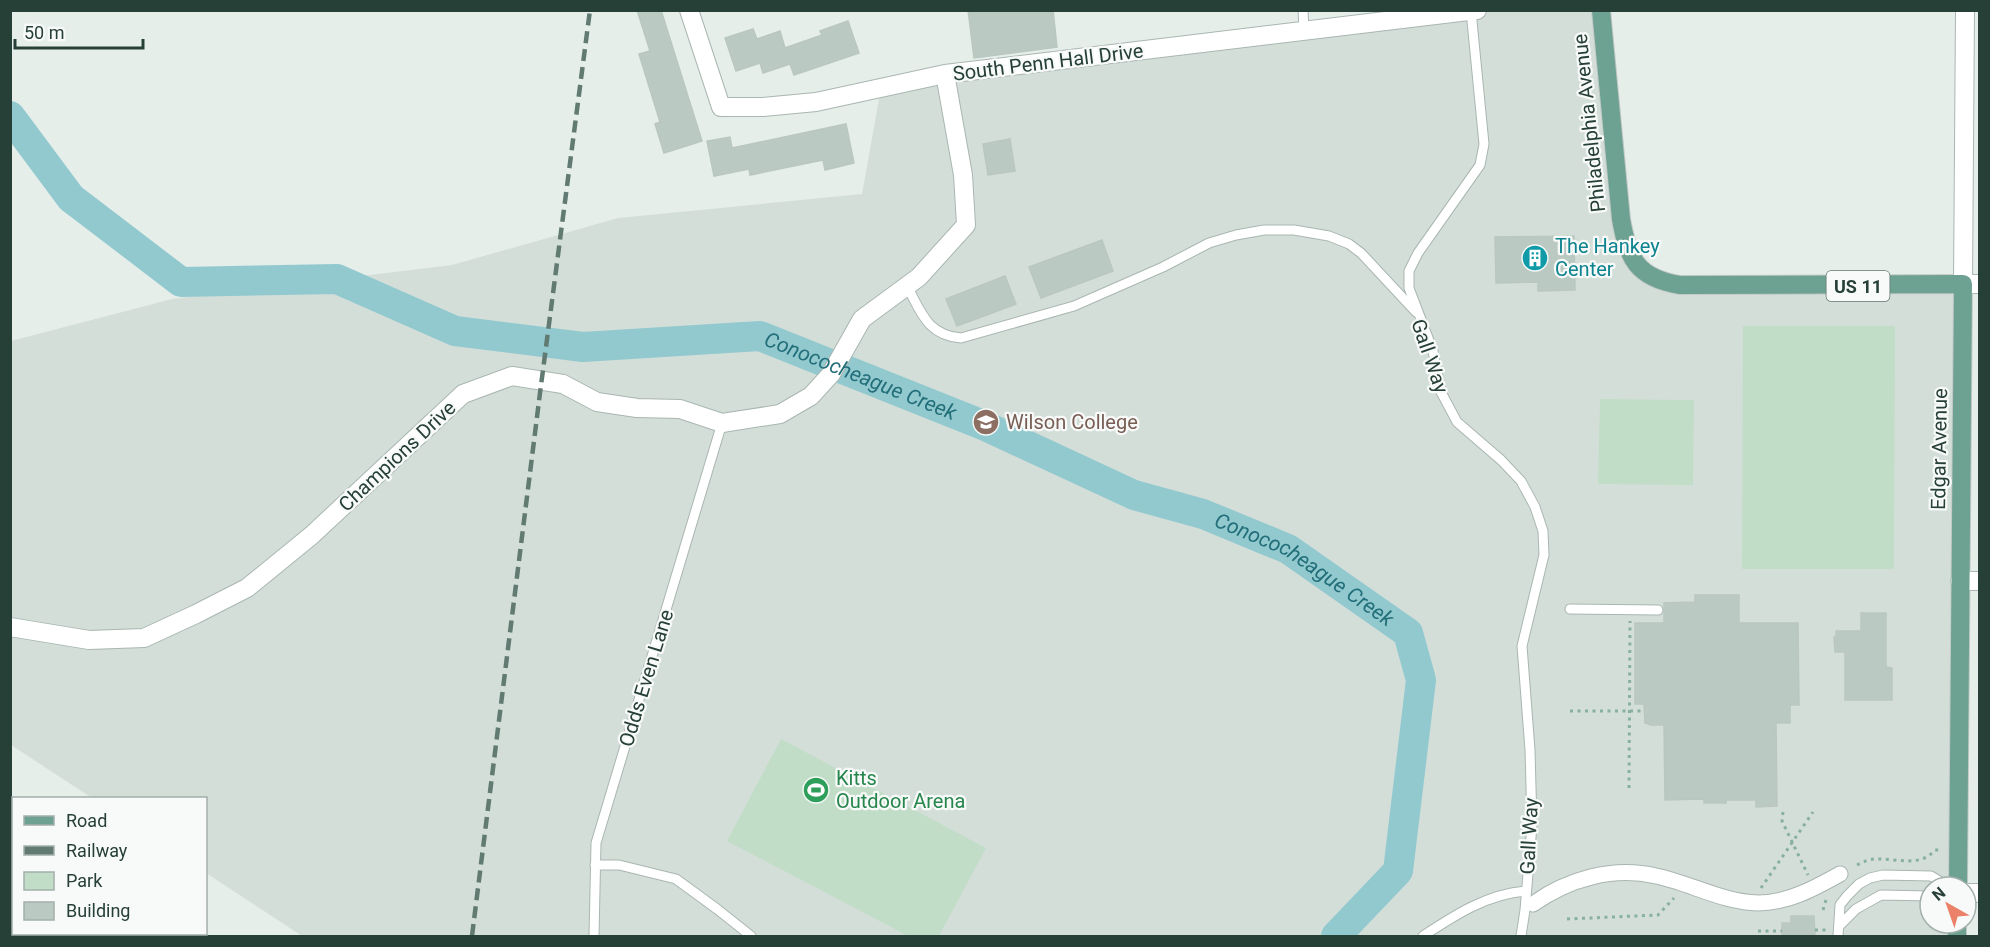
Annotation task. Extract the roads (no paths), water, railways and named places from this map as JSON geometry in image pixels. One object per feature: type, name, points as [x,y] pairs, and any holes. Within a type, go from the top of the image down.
[{"type":"main road","name":"Philadelphia Avenue","points":[[1601,10],[1621,219],[1628,252],[1644,273],[1654,279],[1680,285],[1971,284]]},
{"type":"main road","name":"Edgar Avenue","points":[[1958,875],[1960,581],[1971,284]]},
{"type":"street","name":"South Penn Hall Drive","points":[[689,10],[721,107],[764,107],[816,102],[945,74],[1304,31],[1412,14],[1477,10]]},
{"type":"street","name":"Edgar Avenue","points":[[1965,10],[1971,284]]},
{"type":"street","points":[[907,286],[919,277],[966,225],[963,175],[945,74]]},
{"type":"street","name":"Champions Drive","points":[[10,627],[89,640],[144,638],[196,614],[246,588],[304,542],[463,394],[512,376],[563,384],[597,402],[637,408],[680,409],[722,423],[780,414],[811,396],[831,374],[855,327],[862,319],[907,286]]},
{"type":"street","points":[[1960,581],[1980,581]]},
{"type":"street","points":[[1528,902],[1565,885],[1612,873],[1656,876],[1725,898],[1758,903],[1798,895],[1840,874]]},
{"type":"lane","points":[[1303,10],[1304,31]]},
{"type":"lane","points":[[1419,316],[1409,288],[1409,271],[1418,254],[1480,165],[1484,144],[1471,11]]},
{"type":"lane","name":"Gall Way","points":[[907,286],[925,320],[938,332],[950,337],[961,338],[1074,306],[1146,275],[1209,243],[1236,235],[1264,230],[1294,230],[1329,236],[1349,244],[1361,253],[1419,316],[1433,351],[1441,392],[1457,422],[1501,460],[1521,481],[1535,507],[1543,531],[1544,555],[1522,646],[1530,750],[1532,825],[1528,902],[1521,936]]},
{"type":"lane","name":"Odds Even Lane","points":[[594,936],[596,843],[722,423]]},
{"type":"lane","points":[[1570,609],[1658,610]]},
{"type":"lane","points":[[595,865],[619,865],[676,879],[751,936]]},
{"type":"lane","points":[[1838,936],[1840,906],[1859,884],[1882,875],[1918,876]]},
{"type":"lane","points":[[1839,926],[1856,909],[1881,895],[1918,896]]},
{"type":"lane","points":[[1423,936],[1449,918],[1489,898],[1528,902]]},
{"type":"waterway","name":"Conococheague Creek","points":[[10,116],[71,198],[181,282],[337,279],[455,331],[583,347],[760,336],[983,425],[1134,495],[1203,514],[1288,549],[1408,633],[1421,680],[1398,871],[1336,936]]},
{"type":"railway","points":[[472,936],[590,10]]},
{"type":"place","name":"The Hankey Center","points":[[1535,258]]},
{"type":"place","name":"Wilson College","points":[[986,422]]},
{"type":"place","name":"Kitts Outdoor Arena","points":[[816,790]]}]
